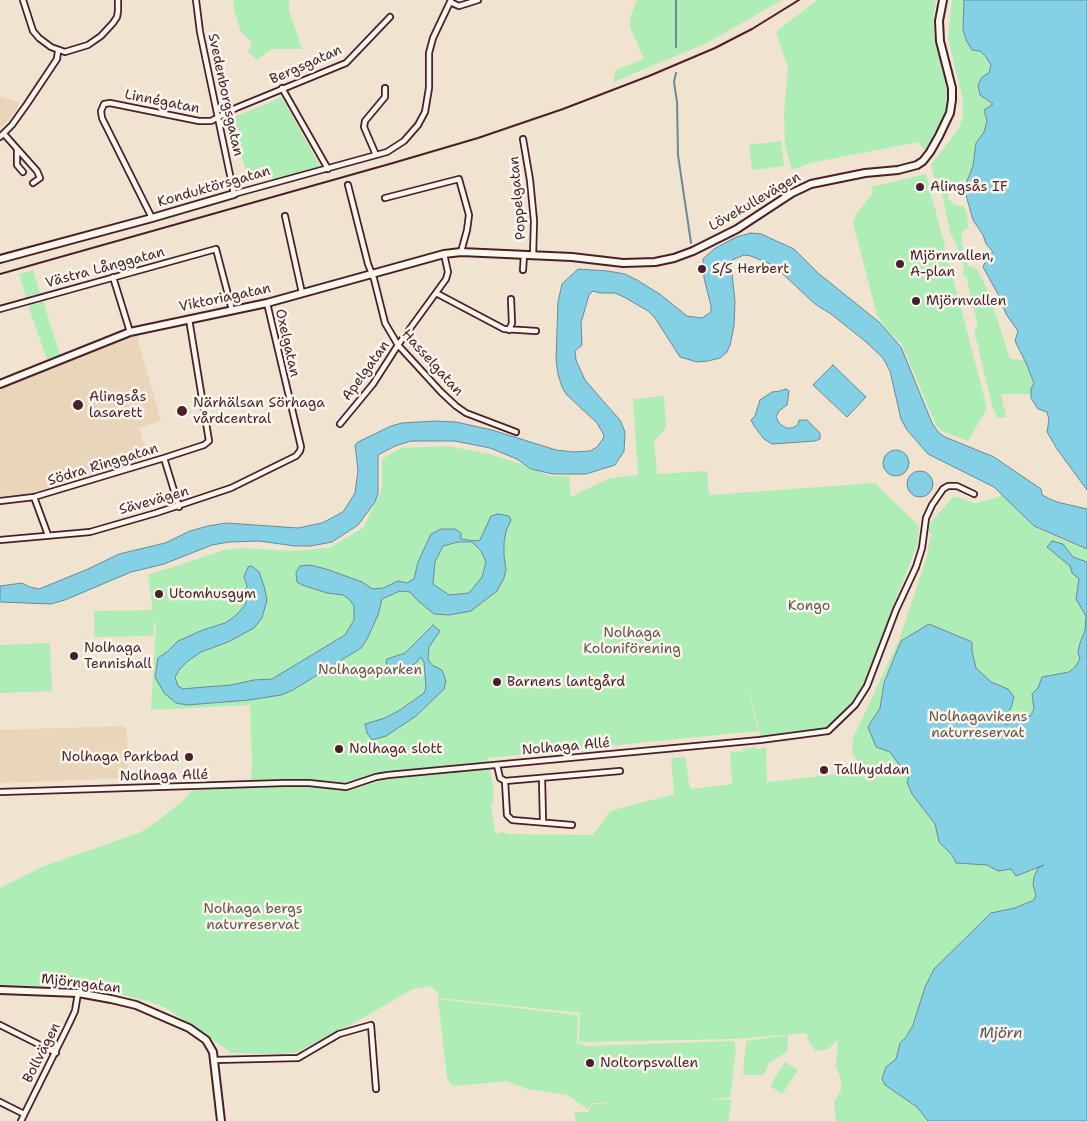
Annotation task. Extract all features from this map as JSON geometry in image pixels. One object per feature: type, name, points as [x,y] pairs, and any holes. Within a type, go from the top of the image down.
[{"type":"street","points":[[23,0],[33,31],[51,48],[65,52],[88,45],[101,36],[117,16],[118,0]]},
{"type":"street","name":"Svedenborgsgatan","points":[[196,0],[200,32],[234,194]]},
{"type":"street","points":[[451,1],[459,6],[478,0]]},
{"type":"street","name":"Lövekullevägen","points":[[461,252],[623,263],[654,262],[674,258],[693,251],[737,229],[792,192],[811,184],[865,173],[898,170],[923,161],[939,136],[950,113],[952,100],[952,88],[940,41],[939,21],[943,0]]},
{"type":"street","name":"Konduktörsgatan","points":[[0,259],[387,152],[404,141],[422,118],[428,101],[429,53],[432,38],[451,1]]},
{"type":"street","name":"Bergsgatan","points":[[219,116],[282,88],[317,76],[346,63],[390,17]]},
{"type":"street","points":[[33,183],[40,178],[37,171],[2,136],[12,125],[57,59],[58,51]]},
{"type":"street","points":[[282,88],[328,169]]},
{"type":"street","points":[[376,155],[364,127],[366,121],[385,97],[385,88]]},
{"type":"street","name":"Linnégatan","points":[[152,218],[102,118],[102,107],[106,103],[110,103],[199,121],[211,121],[219,116]]},
{"type":"street","name":"Poppelgatan","points":[[523,139],[534,221],[533,256]]},
{"type":"street","points":[[17,149],[16,165],[24,172]]},
{"type":"street","points":[[385,198],[459,179],[469,215],[461,252]]},
{"type":"street","name":"Hasselgatan","points":[[348,185],[385,323],[398,345],[456,406],[466,413],[516,432]]},
{"type":"street","points":[[285,216],[302,293]]},
{"type":"street","name":"Västra Långgatan","points":[[0,309],[216,249],[232,310]]},
{"type":"street","name":"Viktoriagatan","points":[[0,384],[130,332],[267,303],[371,273],[444,254],[461,252]]},
{"type":"street","name":"Apelgatan","points":[[340,424],[373,384],[398,345],[446,279],[448,272],[444,254]]},
{"type":"street","points":[[523,270],[524,255]]},
{"type":"street","points":[[113,277],[130,332]]},
{"type":"street","points":[[436,293],[504,329],[536,331]]},
{"type":"street","points":[[509,330],[512,323],[511,299]]},
{"type":"street","name":"Oxelgatan","points":[[267,303],[301,447]]},
{"type":"street","name":"Södra Ringgatan","points":[[0,501],[34,497],[164,458],[204,445],[209,441],[189,319]]},
{"type":"street","name":"Sävevägen","points":[[0,540],[90,532],[178,506],[252,479],[296,456],[301,447]]},
{"type":"street","points":[[164,458],[178,506]]},
{"type":"street","name":"Nolhaga Allé","points":[[0,792],[284,783],[309,783],[346,787],[388,775],[760,740],[828,731],[855,705],[868,686],[896,610],[916,566],[922,548],[926,518],[932,505],[948,486],[957,486],[974,494]]},
{"type":"street","points":[[34,497],[48,535]]},
{"type":"street","points":[[497,765],[500,778],[505,781],[620,771]]},
{"type":"street","points":[[542,778],[543,822]]},
{"type":"street","points":[[505,781],[507,815],[512,820],[572,824]]},
{"type":"street","name":"Mjörngatan","points":[[0,990],[78,993],[136,1005],[189,1028],[208,1042],[215,1060]]},
{"type":"street","name":"Bollvägen","points":[[21,1121],[75,1011],[78,993]]},
{"type":"street","points":[[0,1025],[56,1052]]},
{"type":"street","points":[[221,1121],[215,1060],[298,1058],[339,1034],[371,1025],[376,1089]]},
{"type":"street","points":[[0,1102],[24,1114]]},
{"type":"shaded area","points":[[0,97],[18,102],[18,109],[0,129]]},
{"type":"shaded area","name":"Alingsås lasarett","points":[[136,333],[161,421],[139,428],[148,458],[32,493],[0,496],[0,388],[38,370]]},
{"type":"shaded area","points":[[124,726],[127,730],[128,778],[0,783],[0,730]]},
{"type":"green space","points":[[233,0],[289,0],[289,10],[302,49],[271,49],[257,60],[248,52],[252,42],[241,32]]},
{"type":"green space","points":[[637,0],[782,0],[707,43],[613,82],[616,70],[644,59],[630,27],[631,15]]},
{"type":"green space","points":[[817,0],[936,0],[933,19],[934,34],[948,93],[947,108],[937,131],[925,151],[918,142],[810,163],[792,170],[785,144],[784,112],[788,68],[776,32]]},
{"type":"green space","points":[[952,0],[964,0],[963,29],[991,65],[989,73],[982,77],[986,100],[993,104],[984,110],[987,121],[984,132],[976,143],[973,166],[967,179],[952,184],[948,199],[955,205],[963,206],[967,213],[968,227],[961,233],[968,266],[977,269],[989,293],[1010,359],[1025,360],[1034,383],[1031,394],[1001,394],[1006,417],[998,418],[992,406],[974,329],[978,327],[966,276],[963,276],[964,269],[960,253],[950,232],[939,178],[934,178],[931,165],[960,127],[963,113],[963,101],[948,38]]},
{"type":"green space","points":[[282,97],[321,168],[275,179],[264,172],[247,174],[230,119]]},
{"type":"green space","points":[[781,141],[784,166],[752,170],[749,145]]},
{"type":"green space","name":"Mjörnvallen","points":[[926,174],[987,408],[968,441],[942,431],[936,425],[901,343],[886,329],[877,315],[853,223],[856,214],[873,193],[871,187]]},
{"type":"green space","points":[[33,270],[40,293],[26,297],[19,274]]},
{"type":"green space","points":[[43,301],[61,358],[48,363],[28,305]]},
{"type":"green space","points":[[664,396],[666,427],[654,442],[657,474],[707,471],[709,495],[875,483],[919,526],[917,545],[863,691],[856,701],[851,715],[835,726],[761,738],[745,676],[758,731],[488,758],[494,794],[491,806],[495,834],[502,832],[509,834],[593,835],[610,811],[674,794],[671,758],[685,757],[690,789],[732,784],[730,751],[743,752],[743,749],[756,747],[756,750],[766,747],[767,782],[865,771],[852,754],[853,738],[899,640],[927,556],[930,537],[933,537],[929,531],[930,523],[954,496],[975,503],[1003,494],[1034,527],[1087,550],[1087,1121],[836,1121],[834,1102],[841,1090],[841,1079],[836,1066],[838,1040],[828,1049],[816,1051],[810,1044],[806,1033],[735,1039],[579,1042],[580,1013],[439,998],[438,993],[430,986],[413,989],[352,1024],[297,1052],[279,1054],[229,1053],[229,1051],[166,1008],[144,1000],[108,992],[64,986],[0,986],[0,888],[42,867],[141,832],[185,799],[192,790],[250,787],[252,766],[250,705],[151,710],[156,629],[154,617],[154,636],[94,637],[94,611],[153,610],[148,575],[225,550],[242,548],[293,551],[329,548],[363,528],[382,489],[382,459],[401,448],[447,446],[490,454],[550,476],[569,476],[571,497],[610,478],[638,475],[633,399]]},
{"type":"green space","points":[[50,643],[52,691],[0,693],[0,645]]},
{"type":"green space","name":"Noltorpsvallen","points":[[438,999],[578,1015],[577,1043],[588,1046],[734,1041],[736,1049],[730,1098],[708,1099],[732,1100],[728,1121],[576,1121],[574,1112],[588,1112],[591,1106],[595,1104],[612,1103],[594,1103],[591,1104],[588,1109],[567,1095],[527,1089],[507,1081],[454,1086],[447,1077]]},
{"type":"green space","points":[[788,1035],[787,1052],[769,1063],[764,1075],[743,1075],[746,1041]]},
{"type":"green space","points":[[785,1062],[798,1070],[782,1094],[770,1086]]},
{"type":"water","points":[[964,0],[1087,0],[1087,490],[1047,432],[1049,420],[1047,412],[1038,409],[1031,398],[1031,389],[1034,383],[1015,341],[1018,331],[1006,314],[1000,298],[983,267],[988,255],[993,252],[986,244],[983,235],[973,220],[964,188],[973,166],[976,143],[984,132],[987,121],[984,110],[993,104],[980,95],[978,85],[982,77],[989,73],[991,65],[980,51],[972,50],[966,40],[963,29]]},
{"type":"water","points":[[751,233],[761,234],[794,249],[818,273],[879,322],[901,347],[932,423],[939,433],[994,457],[1041,489],[1042,495],[1057,502],[1087,509],[1087,549],[1034,526],[994,487],[928,454],[907,430],[901,419],[890,371],[883,358],[831,314],[815,304],[770,264],[744,255],[732,260],[728,265],[732,274],[735,301],[734,326],[727,352],[720,358],[697,362],[680,357],[655,318],[648,311],[615,293],[593,291],[589,295],[581,323],[582,345],[575,351],[576,360],[585,380],[620,420],[625,432],[624,451],[615,465],[586,474],[553,474],[531,469],[517,459],[490,448],[455,441],[411,441],[395,446],[378,455],[378,493],[375,502],[358,525],[332,542],[311,546],[295,546],[259,541],[229,542],[212,545],[164,564],[131,572],[51,604],[0,602],[0,586],[22,583],[39,589],[119,554],[165,543],[190,531],[208,526],[226,523],[298,528],[322,523],[343,512],[355,493],[358,470],[355,445],[391,426],[402,423],[456,422],[492,430],[556,450],[590,451],[597,447],[604,435],[597,423],[566,394],[558,374],[556,360],[558,302],[562,284],[578,269],[625,274],[661,295],[687,316],[702,318],[711,312],[704,278],[703,259],[714,249],[736,237]]},
{"type":"water","points":[[833,365],[866,397],[847,417],[813,385]]},
{"type":"water","points":[[786,389],[789,391],[787,405],[779,411],[776,417],[779,423],[786,428],[792,428],[798,425],[799,420],[807,420],[820,433],[820,439],[772,444],[764,439],[754,426],[751,420],[755,416],[760,400],[772,392]]},
{"type":"water","points":[[896,450],[905,454],[909,463],[905,472],[896,476],[887,472],[883,463],[887,454]]},
{"type":"water","points":[[920,471],[929,475],[933,484],[929,493],[920,497],[911,493],[907,484],[911,475]]},
{"type":"water","points":[[498,514],[509,516],[511,520],[506,531],[504,543],[506,569],[504,578],[497,591],[471,611],[449,615],[434,614],[410,592],[400,591],[382,599],[378,615],[361,648],[293,690],[281,695],[249,700],[187,705],[176,703],[164,693],[155,677],[158,658],[178,641],[225,623],[241,610],[246,603],[247,586],[244,577],[248,567],[252,566],[259,572],[264,586],[267,600],[262,618],[254,628],[228,642],[201,652],[188,661],[175,677],[178,686],[183,689],[272,679],[345,635],[354,620],[354,606],[343,595],[327,593],[297,582],[296,572],[300,566],[310,565],[326,569],[362,582],[373,589],[383,588],[398,581],[407,583],[414,579],[418,562],[431,534],[441,529],[455,529],[461,533],[461,539],[480,540],[491,516]],"holes":[[[458,542],[472,542],[481,551],[486,562],[482,577],[469,593],[449,595],[433,584],[435,562],[443,546]]]},
{"type":"water","name":"Mjörn","points":[[1052,541],[1063,544],[1073,557],[1087,562],[1087,1121],[928,1121],[917,1107],[885,1085],[882,1079],[886,1067],[896,1059],[900,1043],[913,1025],[925,987],[934,969],[991,913],[1015,908],[1034,900],[1036,895],[1033,885],[1034,877],[1038,868],[1044,865],[1016,876],[1011,869],[998,871],[987,865],[956,863],[952,855],[939,842],[935,824],[912,794],[907,782],[910,772],[907,768],[900,766],[890,752],[876,747],[868,727],[880,708],[884,683],[901,641],[929,624],[972,642],[976,668],[991,682],[1008,689],[1014,697],[1011,708],[1001,719],[1006,725],[1013,721],[1023,720],[1031,715],[1034,709],[1032,694],[1038,688],[1042,677],[1069,672],[1076,666],[1080,659],[1078,652],[1085,630],[1086,616],[1076,599],[1079,579],[1072,573],[1070,566],[1047,547]]},
{"type":"water","points":[[433,625],[440,631],[429,647],[428,659],[432,665],[442,670],[446,681],[444,689],[416,716],[386,736],[372,740],[367,733],[365,724],[385,718],[400,710],[424,693],[426,688],[424,662],[421,657],[415,664],[393,671],[388,667],[387,659],[405,653]]},
{"type":"waterway","points":[[676,0],[676,47]]},
{"type":"waterway","points":[[676,73],[674,82],[677,102],[678,155],[691,243]]},
{"type":"railway","points":[[0,274],[393,163],[478,138],[563,109],[715,48],[752,29],[799,0]]},
{"type":"place","name":"Alingsås IF","points":[[920,187]]},
{"type":"place","name":"Mjörnvallen, A-plan","points":[[900,264]]},
{"type":"place","name":"S/S Herbert","points":[[702,269]]},
{"type":"place","name":"Mjörnvallen","points":[[916,301]]},
{"type":"place","name":"Alingsås lasarett","points":[[78,405]]},
{"type":"place","name":"Närhälsan Sörhaga vårdcentral","points":[[182,411]]},
{"type":"place","name":"Utomhusgym","points":[[159,594]]},
{"type":"place","name":"Nolhaga Tennishall","points":[[74,656]]},
{"type":"place","name":"Barnens lantgård","points":[[497,682]]},
{"type":"place","name":"Nolhaga slott","points":[[339,749]]},
{"type":"place","name":"Nolhaga Parkbad","points":[[189,757]]},
{"type":"place","name":"Tallhyddan","points":[[824,770]]},
{"type":"place","name":"Noltorpsvallen","points":[[590,1063]]},
{"type":"park label","name":"Kongo","points":[[809,606]]},
{"type":"park label","name":"Nolhaga Koloniförening","points":[[632,642]]},
{"type":"park label","name":"Nolhagaparken","points":[[370,670]]},
{"type":"park label","name":"Nolhagavikens naturreservat","points":[[978,726]]},
{"type":"park label","name":"Nolhaga bergs naturreservat","points":[[253,918]]}]
